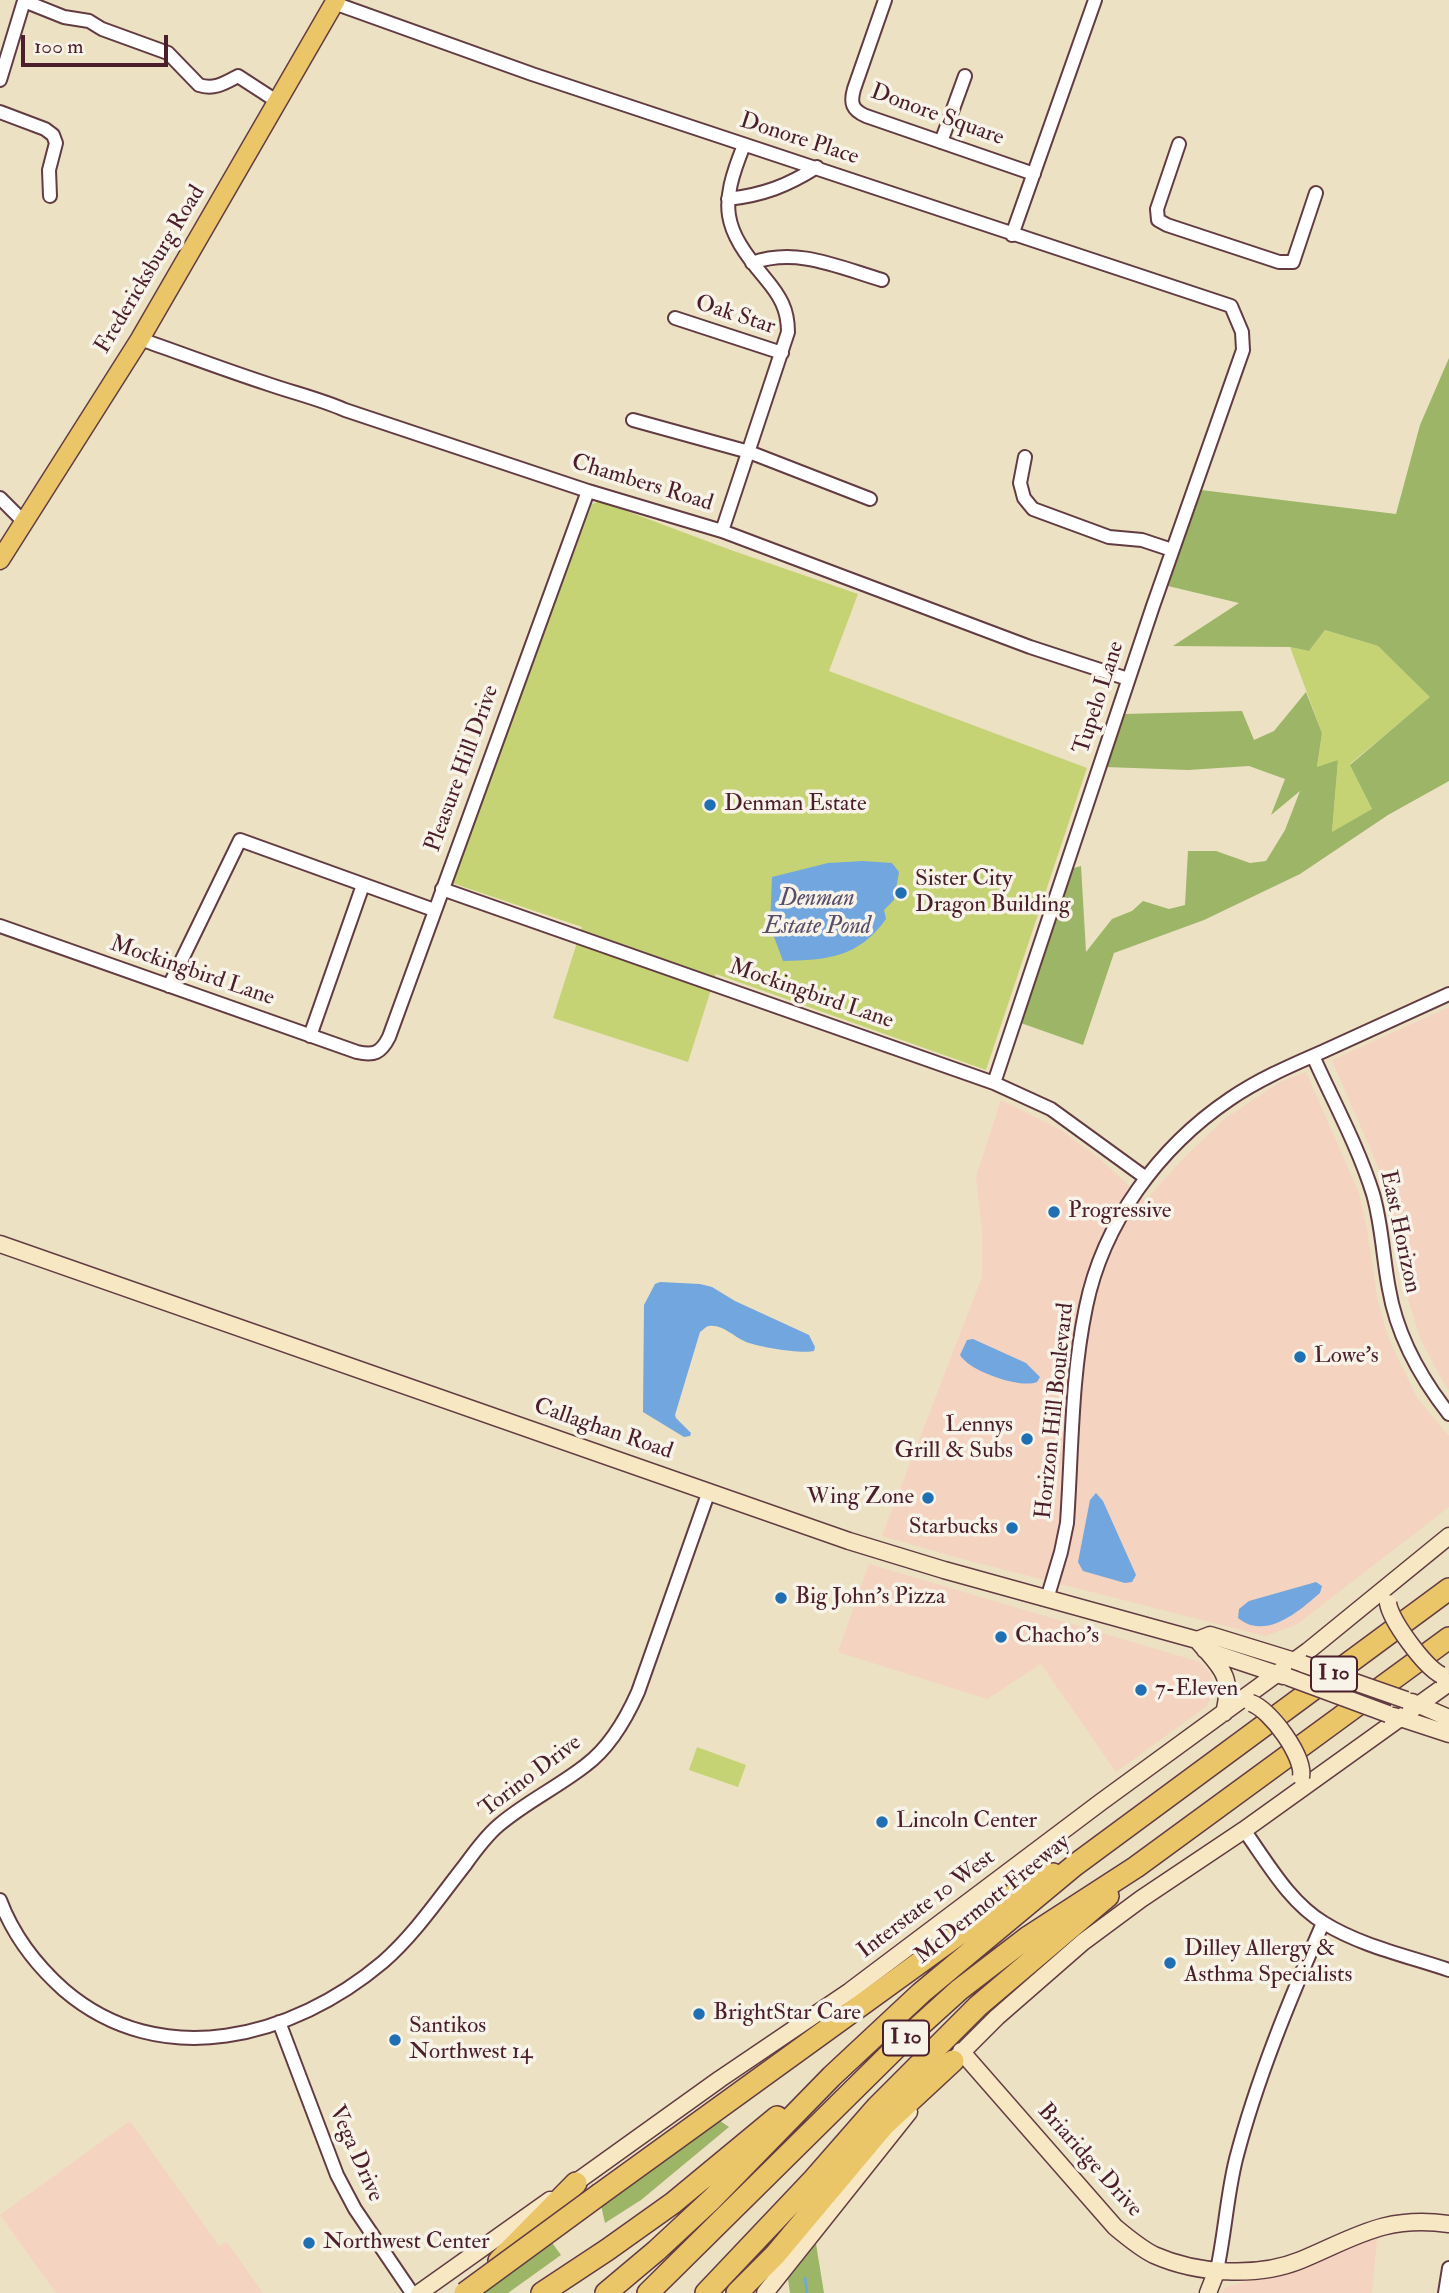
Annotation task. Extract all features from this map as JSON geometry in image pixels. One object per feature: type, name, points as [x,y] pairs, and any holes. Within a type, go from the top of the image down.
[{"type":"highway","name":"McDermott Freeway","points":[[606,2293],[710,2200],[832,2076],[921,1993],[1074,1865],[1449,1589]]},
{"type":"highway","name":"I 10","points":[[648,2293],[906,2038],[959,1990],[1028,1937],[1136,1867],[1449,1638]]},
{"type":"highway","points":[[466,2293],[1027,1885],[1074,1865]]},
{"type":"highway","points":[[706,2293],[814,2179],[877,2107],[969,2015],[1096,1908],[1136,1867]]},
{"type":"highway","points":[[737,2293],[775,2255],[884,2125],[957,2056]]},
{"type":"highway","points":[[542,2293],[673,2203],[755,2133],[832,2076]]},
{"type":"highway","points":[[466,2293],[576,2183]]},
{"type":"highway","points":[[659,2293],[703,2240]]},
{"type":"main road","name":"Fredericksburg Road","points":[[0,560],[140,339],[335,1]]},
{"type":"main road","name":"Callaghan Road","points":[[0,1244],[849,1541],[1201,1645],[1449,1734]]},
{"type":"main road","name":"Interstate 10 West","points":[[419,2293],[720,2079],[850,1991],[1229,1709],[1282,1676],[1449,1535]]},
{"type":"main road","points":[[765,2293],[957,2056],[1083,1942],[1141,1899],[1244,1830],[1446,1678],[1428,1665],[1391,1614],[1388,1603],[1394,1581]]},
{"type":"main road","name":"Callaghan Road","points":[[1201,1645],[1210,1635],[1298,1662],[1449,1717]]},
{"type":"main road","points":[[1201,1645],[1224,1671],[1229,1709],[1251,1703],[1267,1712],[1296,1752],[1302,1770],[1294,1793]]},
{"type":"main road","points":[[1449,1690],[1449,1703]]},
{"type":"main road","name":"Briaridge Drive","points":[[957,2056],[1102,2214],[1145,2250],[1169,2260],[1217,2270],[1250,2271],[1289,2264],[1352,2235],[1379,2227],[1420,2222],[1449,2224]]},
{"type":"main road","points":[[1208,2293],[1217,2270]]},
{"type":"street","name":"Donore Square","points":[[885,0],[854,89],[852,105],[866,116],[1034,174]]},
{"type":"street","points":[[1012,235],[1095,0]]},
{"type":"street","points":[[0,80],[24,1],[64,17],[89,21],[102,29],[168,53],[199,85],[221,86],[238,76],[278,102]]},
{"type":"street","name":"Donore Place","points":[[335,1],[532,74],[817,167],[1012,235],[1229,304],[1240,327]]},
{"type":"street","points":[[941,142],[965,76]]},
{"type":"street","points":[[0,112],[45,129],[53,135],[55,143],[49,170],[50,196]]},
{"type":"street","points":[[1179,144],[1157,209],[1158,220],[1167,225],[1279,262],[1293,262],[1316,193]]},
{"type":"street","points":[[722,531],[788,332],[787,313],[775,290],[742,251],[732,228],[728,199],[730,181],[744,145]]},
{"type":"street","points":[[728,199],[759,195],[792,182],[817,167]]},
{"type":"street","points":[[752,263],[768,257],[794,255],[882,280]]},
{"type":"street","name":"Oak Star","points":[[675,318],[782,353]]},
{"type":"street","name":"Tupelo Lane","points":[[994,1083],[1128,679],[1243,350],[1240,327]]},
{"type":"street","name":"Chambers Road","points":[[140,339],[588,491],[722,531],[1030,647],[1128,679]]},
{"type":"street","points":[[633,420],[749,452],[870,499]]},
{"type":"street","points":[[1025,457],[1020,483],[1024,498],[1033,509],[1109,537],[1142,540],[1172,550]]},
{"type":"street","name":"Pleasure Hill Drive","points":[[370,1054],[379,1052],[389,1037],[588,491]]},
{"type":"street","points":[[0,498],[24,522]]},
{"type":"street","points":[[169,986],[240,840],[434,910]]},
{"type":"street","points":[[310,1035],[363,885]]},
{"type":"street","name":"Mockingbird Lane","points":[[442,889],[994,1083],[1051,1109],[1146,1178]]},
{"type":"street","name":"Mockingbird Lane","points":[[0,926],[357,1052],[370,1054]]},
{"type":"street","name":"Horizon Hill Boulevard","points":[[1047,1599],[1067,1523],[1078,1353],[1086,1305],[1095,1271],[1108,1239],[1146,1178],[1178,1142],[1227,1100],[1262,1080],[1449,994]]},
{"type":"street","name":"East Horizon","points":[[1313,1056],[1361,1161],[1373,1194],[1389,1291],[1403,1337],[1415,1364],[1449,1414]]},
{"type":"street","name":"Torino Drive","points":[[0,1900],[12,1927],[38,1964],[70,1995],[108,2018],[150,2033],[194,2038],[236,2035],[279,2022],[331,1997],[383,1961],[415,1928],[498,1826],[528,1802],[586,1765],[609,1741],[629,1711],[645,1675],[709,1491]]},
{"type":"street","points":[[1244,1830],[1292,1895],[1323,1923],[1361,1941],[1449,1970]]},
{"type":"street","points":[[1217,2270],[1231,2179],[1244,2131],[1285,2011],[1323,1923]]},
{"type":"street","name":"Vega Drive","points":[[279,2022],[337,2175],[355,2208],[412,2293]]},
{"type":"street","points":[[1445,2293],[1449,2268]]},
{"type":"shaded area","points":[[1449,1007],[1449,1390],[1420,1338],[1403,1282],[1390,1205],[1379,1169],[1332,1060]]},
{"type":"shaded area","points":[[1306,1072],[1359,1193],[1378,1301],[1388,1337],[1417,1398],[1449,1436],[1449,1507],[1296,1625],[1265,1636],[882,1536],[982,1277],[982,1230],[976,1177],[1001,1100],[1061,1130],[1100,1159],[1145,1201],[1223,1120],[1280,1082]]},
{"type":"shaded area","points":[[869,1564],[1200,1662],[1210,1673],[1212,1692],[1207,1706],[1116,1772],[1041,1664],[987,1699],[838,1652]]},
{"type":"shaded area","points":[[130,2121],[219,2246],[227,2242],[263,2293],[56,2293],[0,2215]]},
{"type":"shaded area","points":[[1377,2238],[1372,2293],[1221,2293],[1224,2288]]},
{"type":"green space","points":[[1449,358],[1449,781],[1388,815],[1300,874],[1204,920],[1114,953],[1083,1045],[1018,1022],[1070,869],[1081,866],[1086,952],[1112,919],[1132,911],[1143,901],[1169,909],[1185,905],[1188,851],[1216,851],[1250,863],[1266,861],[1285,830],[1300,791],[1271,815],[1285,779],[1249,766],[1188,770],[1106,767],[1124,714],[1242,711],[1254,740],[1274,731],[1306,692],[1322,733],[1317,767],[1338,760],[1332,832],[1372,809],[1350,765],[1430,697],[1378,646],[1325,630],[1309,651],[1290,647],[1173,646],[1239,603],[1168,586],[1201,490],[1396,514],[1420,425]]},
{"type":"green space","points":[[600,501],[858,594],[829,671],[1087,768],[986,1070],[716,974],[688,1062],[553,1018],[582,927],[452,883],[592,504]]},
{"type":"green space","points":[[1325,630],[1378,646],[1431,697],[1350,764],[1372,809],[1332,833],[1338,760],[1317,768],[1322,733],[1290,647],[1309,651]]},
{"type":"green space","points":[[697,1747],[746,1765],[738,1787],[689,1770]]},
{"type":"green space","points":[[713,2116],[729,2127],[641,2200],[605,2223],[600,2201]]},
{"type":"green space","points":[[550,2240],[561,2255],[508,2293],[483,2293],[482,2286]]},
{"type":"green space","points":[[816,2244],[824,2293],[790,2293],[788,2279]]},
{"type":"water","name":"Denman Estate Pond","points":[[828,863],[892,863],[899,872],[894,900],[884,910],[886,919],[864,942],[841,954],[828,958],[783,961],[770,926],[772,877]]},
{"type":"water","points":[[660,1282],[712,1287],[735,1301],[809,1335],[815,1347],[814,1351],[790,1351],[758,1346],[718,1327],[707,1327],[700,1332],[675,1415],[691,1433],[690,1436],[684,1437],[643,1412],[644,1305],[655,1284]]},
{"type":"water","points":[[973,1339],[1026,1363],[1040,1377],[1037,1382],[1029,1384],[1008,1381],[973,1367],[960,1355],[967,1340]]},
{"type":"water","points":[[1096,1493],[1103,1501],[1136,1575],[1132,1582],[1125,1583],[1083,1571],[1078,1562],[1090,1500]]},
{"type":"water","points":[[1316,1582],[1322,1586],[1320,1593],[1282,1621],[1260,1626],[1238,1618],[1239,1609],[1249,1601]]},
{"type":"waterway","points":[[805,2278],[807,2293]]},
{"type":"place","name":"Denman Estate","points":[[710,805]]},
{"type":"place","name":"Sister City Dragon Building","points":[[901,893]]},
{"type":"place","name":"Progressive","points":[[1054,1212]]},
{"type":"place","name":"Lowe's","points":[[1300,1357]]},
{"type":"place","name":"Lennys Grill & Subs","points":[[1027,1439]]},
{"type":"place","name":"Wing Zone","points":[[928,1498]]},
{"type":"place","name":"Starbucks","points":[[1012,1528]]},
{"type":"place","name":"Big John's Pizza","points":[[781,1598]]},
{"type":"place","name":"Chacho's","points":[[1001,1637]]},
{"type":"place","name":"7-Eleven","points":[[1141,1690]]},
{"type":"place","name":"Lincoln Center","points":[[882,1822]]},
{"type":"place","name":"Dilley Allergy & Asthma Specialists","points":[[1170,1963]]},
{"type":"place","name":"BrightStar Care","points":[[699,2014]]},
{"type":"place","name":"Santikos Northwest 14","points":[[395,2040]]},
{"type":"place","name":"Northwest Center","points":[[309,2243]]}]
